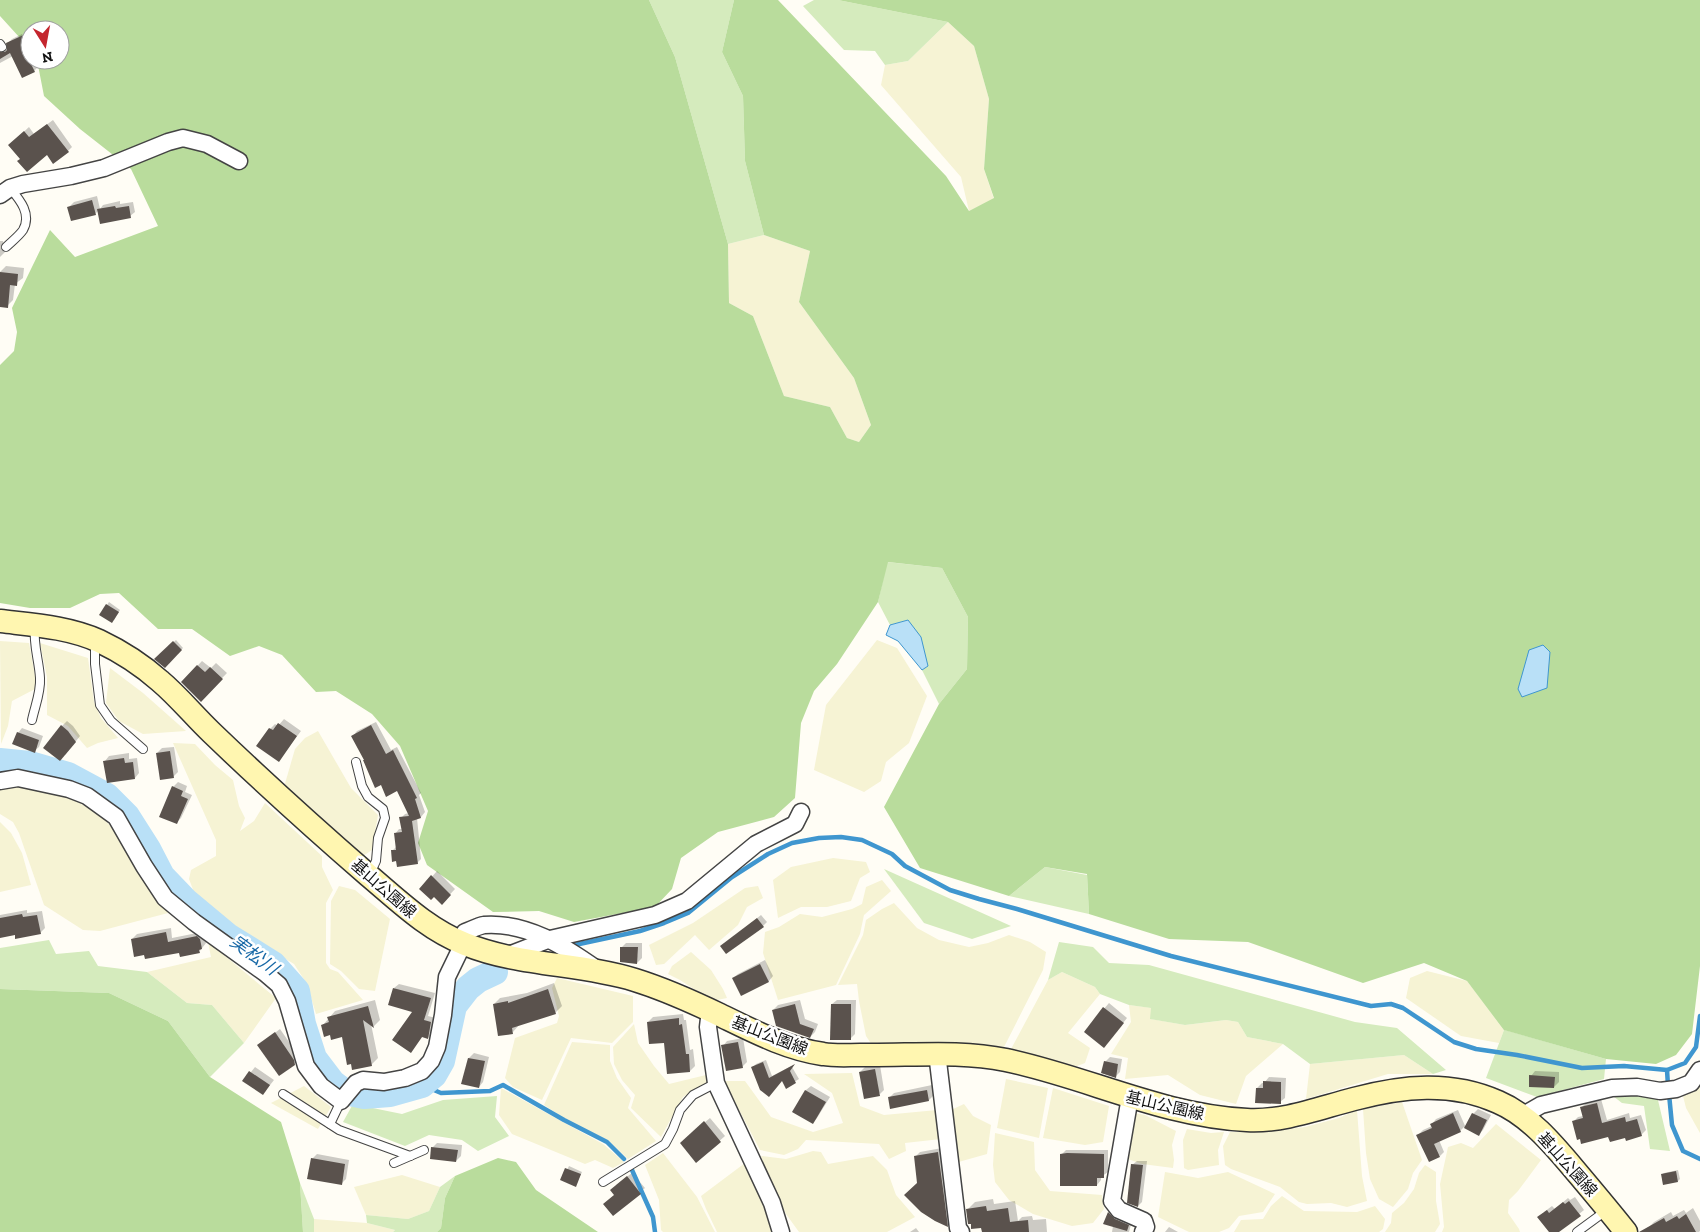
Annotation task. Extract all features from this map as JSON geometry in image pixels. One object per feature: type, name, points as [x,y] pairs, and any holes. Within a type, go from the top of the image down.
[{"type":"main road","name":"基山公園線","points":[[0,620],[74,633],[95,640],[126,656],[159,679],[212,733],[413,915],[462,944],[504,957],[600,972],[653,986],[789,1046],[824,1054],[936,1053],[1000,1058],[1041,1068],[1130,1097],[1200,1114],[1250,1120],[1297,1116],[1398,1089],[1432,1087],[1467,1092],[1499,1102],[1522,1116],[1558,1150],[1609,1209],[1626,1232]]},
{"type":"street","points":[[5,192],[104,168],[168,142],[183,138],[207,144],[239,161]]},
{"type":"street","points":[[0,781],[18,778],[70,789],[87,796],[116,817],[165,898],[279,985],[287,1001],[306,1066],[321,1086],[341,1101],[356,1083],[363,1080],[384,1082],[405,1078],[422,1071],[431,1061],[437,1047],[447,977],[462,944],[465,932],[482,925],[515,927],[550,939],[579,956],[600,972]]},
{"type":"street","points":[[504,957],[550,939],[655,915],[687,901],[756,844],[795,824],[801,812]]},
{"type":"street","points":[[710,1010],[708,1027],[716,1083],[772,1203],[776,1221],[781,1232]]},
{"type":"street","points":[[936,1053],[959,1231]]},
{"type":"street","points":[[1522,1116],[1541,1105],[1612,1088],[1637,1087],[1660,1091],[1676,1089],[1695,1076]]},
{"type":"street","points":[[1130,1097],[1112,1201],[1119,1210],[1144,1221],[1146,1227],[1143,1232]]},
{"type":"lane","points":[[5,192],[24,206],[26,216],[23,230],[6,247]]},
{"type":"lane","points":[[32,720],[40,690],[34,639],[35,626]]},
{"type":"lane","points":[[95,640],[95,664],[100,704],[112,721],[143,749]]},
{"type":"lane","points":[[356,762],[368,797],[383,809],[385,818],[378,838],[376,861],[369,876]]},
{"type":"lane","points":[[603,1182],[665,1144],[673,1130],[680,1110],[693,1095],[716,1083]]},
{"type":"lane","points":[[283,1094],[339,1130],[410,1156]]},
{"type":"lane","points":[[330,1124],[341,1101]]},
{"type":"lane","points":[[394,1163],[424,1150]]},
{"type":"lane","points":[[1577,1232],[1609,1209]]},
{"type":"shaded area","points":[[948,22],[974,46],[989,99],[984,169],[994,199],[969,211],[961,177],[881,85],[885,65],[908,61]]},
{"type":"shaded area","points":[[764,235],[810,251],[799,302],[854,378],[871,425],[859,442],[847,438],[830,407],[784,396],[753,316],[729,303],[728,244]]},
{"type":"shaded area","points":[[877,640],[897,648],[927,696],[909,743],[886,762],[881,781],[864,792],[814,770],[826,705]]},
{"type":"shaded area","points":[[0,641],[29,643],[35,676],[35,689],[12,701],[8,726],[1,744]]},
{"type":"shaded area","points":[[40,643],[88,658],[94,702],[101,718],[118,738],[87,748],[68,726],[47,715],[47,677]]},
{"type":"shaded area","points":[[110,668],[143,693],[186,731],[143,734],[119,721],[106,703]]},
{"type":"shaded area","points":[[318,731],[351,788],[378,815],[372,850],[363,856],[284,787],[295,749],[305,738]]},
{"type":"shaded area","points":[[173,743],[195,744],[233,780],[239,806],[245,818],[240,831],[254,821],[265,803],[322,856],[322,867],[333,890],[326,903],[326,963],[330,969],[338,972],[363,1000],[316,1014],[307,984],[294,964],[216,916],[197,900],[189,879],[191,870],[216,856],[216,840]]},
{"type":"shaded area","points":[[22,785],[47,789],[73,799],[101,816],[115,831],[129,851],[141,876],[160,901],[172,909],[168,913],[100,931],[83,930],[44,905],[19,833],[13,822],[0,814],[0,788]]},
{"type":"shaded area","points":[[0,822],[11,833],[22,853],[31,885],[0,892]]},
{"type":"shaded area","points":[[833,858],[866,862],[870,872],[860,878],[851,901],[827,907],[801,907],[778,918],[773,880],[791,867]]},
{"type":"shaded area","points":[[882,880],[891,891],[864,915],[860,934],[836,985],[778,1000],[763,953],[765,932],[779,927],[800,914],[822,917],[852,909],[862,904],[866,887]]},
{"type":"shaded area","points":[[339,886],[355,890],[390,919],[375,991],[359,989],[341,971],[330,964],[331,901]]},
{"type":"shaded area","points":[[758,886],[763,898],[747,907],[738,925],[709,950],[695,935],[664,964],[656,965],[649,945],[693,923],[745,888]]},
{"type":"shaded area","points":[[894,903],[917,928],[939,940],[969,947],[988,943],[1009,935],[1030,942],[1046,952],[1043,970],[1003,1049],[942,1042],[872,1045],[866,1036],[857,984],[838,985],[863,935],[866,920]]},
{"type":"shaded area","points":[[208,942],[276,998],[244,1043],[212,1005],[187,1003],[147,972],[211,957]]},
{"type":"shaded area","points":[[691,952],[711,970],[727,998],[712,1001],[668,974],[672,966]]},
{"type":"shaded area","points":[[1427,971],[1467,981],[1504,1030],[1499,1043],[1461,1036],[1406,998],[1410,978]]},
{"type":"shaded area","points":[[1062,972],[1095,987],[1100,994],[1068,1033],[1090,1048],[1085,1063],[1072,1068],[1011,1049],[1048,980]]},
{"type":"shaded area","points":[[557,978],[633,996],[633,1022],[612,1043],[571,1038],[542,1100],[513,1087],[505,1078],[515,1038],[557,1023],[559,1016],[552,988]]},
{"type":"shaded area","points":[[1129,1005],[1152,1008],[1151,1019],[1185,1025],[1226,1020],[1238,1022],[1247,1037],[1283,1044],[1246,1076],[1236,1104],[1200,1095],[1168,1075],[1125,1079],[1128,1058],[1111,1054],[1131,1022]]},
{"type":"shaded area","points":[[634,1024],[638,1043],[669,1084],[706,1075],[706,1083],[683,1097],[661,1137],[631,1108],[635,1095],[622,1080],[614,1064],[613,1047]]},
{"type":"shaded area","points":[[572,1042],[610,1045],[610,1061],[617,1078],[631,1098],[628,1108],[656,1141],[628,1159],[608,1140],[567,1120],[544,1105]]},
{"type":"shaded area","points":[[1404,1055],[1433,1074],[1388,1074],[1306,1099],[1310,1064]]},
{"type":"shaded area","points":[[852,1073],[860,1106],[884,1115],[937,1110],[941,1139],[905,1143],[906,1151],[889,1159],[879,1144],[806,1140],[798,1149],[784,1155],[760,1150],[724,1081],[745,1081],[771,1117],[813,1132],[843,1123],[832,1093],[804,1074]]},
{"type":"shaded area","points":[[1006,1079],[1048,1088],[1039,1138],[997,1128]]},
{"type":"shaded area","points":[[1700,1084],[1700,1133],[1686,1108],[1683,1096]]},
{"type":"shaded area","points":[[304,1086],[331,1107],[318,1129],[271,1103]]},
{"type":"shaded area","points":[[501,1088],[603,1144],[624,1162],[613,1168],[595,1160],[585,1164],[512,1134],[499,1115]]},
{"type":"shaded area","points":[[1053,1088],[1109,1106],[1103,1142],[1085,1145],[1043,1138]]},
{"type":"shaded area","points":[[1402,1102],[1422,1160],[1413,1173],[1408,1189],[1393,1207],[1379,1199],[1370,1179],[1363,1109]]},
{"type":"shaded area","points":[[964,1104],[973,1116],[991,1125],[987,1154],[955,1163],[951,1110]]},
{"type":"shaded area","points":[[1357,1110],[1362,1176],[1367,1201],[1347,1207],[1331,1203],[1307,1204],[1299,1202],[1280,1187],[1225,1165],[1223,1146],[1230,1132],[1267,1132],[1305,1127],[1339,1118]]},
{"type":"shaded area","points":[[1134,1113],[1145,1115],[1176,1131],[1172,1145],[1173,1168],[1142,1164],[1125,1158]]},
{"type":"shaded area","points":[[1496,1124],[1541,1160],[1509,1200],[1508,1213],[1520,1232],[1442,1232],[1444,1227],[1440,1184],[1448,1147],[1461,1143],[1473,1148]]},
{"type":"shaded area","points":[[1187,1129],[1211,1133],[1224,1132],[1218,1150],[1219,1165],[1188,1170],[1184,1168],[1183,1140]]},
{"type":"shaded area","points":[[995,1133],[1034,1142],[1035,1170],[1050,1191],[1102,1195],[1104,1209],[1093,1223],[1072,1226],[1033,1214],[1009,1200],[995,1182],[993,1165]]},
{"type":"shaded area","points":[[813,1151],[821,1152],[828,1164],[873,1156],[887,1170],[896,1195],[915,1217],[887,1232],[799,1232],[786,1214],[769,1179],[761,1156],[786,1159]]},
{"type":"shaded area","points":[[663,1153],[697,1197],[715,1232],[663,1232],[661,1230],[659,1200],[645,1165]]},
{"type":"shaded area","points":[[745,1163],[766,1209],[773,1232],[717,1232],[701,1196]]},
{"type":"shaded area","points":[[1425,1165],[1436,1172],[1436,1201],[1440,1224],[1435,1232],[1385,1232],[1391,1223],[1392,1213],[1404,1203],[1414,1189],[1419,1173]]},
{"type":"shaded area","points":[[1165,1172],[1198,1178],[1228,1172],[1275,1194],[1263,1212],[1239,1216],[1229,1228],[1219,1232],[1189,1232],[1158,1217]]},
{"type":"shaded area","points":[[402,1175],[440,1187],[429,1211],[408,1219],[366,1215],[354,1187]]},
{"type":"shaded area","points":[[1282,1196],[1304,1211],[1357,1212],[1375,1206],[1385,1219],[1383,1229],[1379,1232],[1234,1232],[1241,1220],[1263,1219],[1271,1206]]},
{"type":"shaded area","points":[[314,1219],[367,1223],[395,1230],[393,1232],[314,1232]]},
{"type":"green space","points":[[0,0],[649,0],[675,57],[728,244],[729,303],[753,316],[784,396],[830,407],[847,438],[859,442],[871,425],[854,378],[799,302],[810,251],[764,235],[745,161],[743,96],[722,52],[734,0],[778,0],[946,176],[969,211],[994,198],[984,169],[989,99],[974,46],[948,22],[838,0],[1700,0],[1700,966],[1692,1034],[1676,1055],[1656,1064],[1606,1059],[1504,1030],[1467,981],[1424,963],[1363,983],[1248,942],[1169,939],[1089,914],[1087,874],[1045,867],[1009,896],[920,868],[884,807],[939,704],[967,669],[968,617],[942,568],[888,562],[878,602],[837,664],[814,691],[801,723],[795,798],[774,817],[718,832],[681,858],[672,889],[655,907],[574,922],[539,911],[493,912],[427,865],[418,843],[428,811],[400,746],[372,714],[336,691],[316,692],[282,655],[259,646],[230,656],[192,629],[158,629],[119,593],[100,594],[70,608],[30,608],[0,603],[0,365],[14,351],[17,332],[12,308],[50,230],[75,257],[158,226],[131,169],[80,129],[44,96],[39,70],[70,70],[70,20],[20,20],[20,38],[0,16]]},
{"type":"green space","points":[[649,0],[734,0],[722,52],[743,96],[745,161],[764,235],[728,244],[675,57]]},
{"type":"green space","points":[[814,0],[838,0],[948,22],[908,61],[885,65],[875,51],[844,50],[803,6]]},
{"type":"green space","points":[[887,562],[942,568],[968,617],[967,669],[939,704],[922,670],[928,666],[908,620],[890,625],[878,602]]},
{"type":"green space","points":[[1045,867],[1087,875],[1089,914],[1009,896]]},
{"type":"green space","points":[[884,869],[1011,926],[972,939],[924,923]]},
{"type":"green space","points":[[49,940],[56,954],[89,951],[98,966],[147,972],[187,1003],[212,1005],[244,1043],[210,1077],[168,1021],[109,993],[0,989],[0,948]]},
{"type":"green space","points":[[1059,942],[1093,947],[1109,963],[1149,965],[1355,1022],[1397,1028],[1446,1070],[1433,1074],[1404,1055],[1310,1064],[1283,1044],[1247,1037],[1238,1022],[1226,1020],[1185,1025],[1150,1019],[1151,1008],[1129,1005],[1100,994],[1095,987],[1062,972],[1048,980]]},
{"type":"green space","points":[[1467,981],[1505,1030],[1606,1059],[1604,1079],[1537,1097],[1486,1078],[1504,1030]]},
{"type":"green space","points":[[0,989],[109,993],[168,1021],[210,1077],[281,1122],[300,1183],[303,1232],[0,1232]]},
{"type":"green space","points":[[497,1096],[495,1117],[509,1136],[478,1151],[462,1140],[429,1135],[405,1146],[343,1122],[353,1104],[402,1114],[443,1100]]},
{"type":"green space","points":[[1613,1096],[1657,1096],[1670,1151],[1650,1149],[1644,1106],[1622,1103]]},
{"type":"green space","points":[[498,1158],[516,1162],[536,1190],[598,1232],[437,1232],[441,1228],[445,1198],[455,1176]]},
{"type":"green space","points":[[455,1176],[445,1198],[441,1228],[437,1232],[393,1232],[395,1230],[367,1223],[366,1215],[408,1219],[429,1211],[440,1187]]},
{"type":"green space","points":[[300,1183],[314,1219],[314,1232],[303,1232]]},
{"type":"water","points":[[908,620],[921,637],[928,666],[922,670],[898,641],[886,635],[890,625]]},
{"type":"water","points":[[1543,645],[1550,652],[1547,688],[1522,697],[1518,689],[1529,650]]},
{"type":"building","points":[[20,37],[20,70],[34,70],[35,72],[22,78],[10,53],[0,59],[0,52],[7,50],[6,43]]},
{"type":"building","points":[[47,124],[69,152],[53,164],[47,155],[27,172],[17,161],[20,159],[8,145],[24,131],[29,137]]},
{"type":"building","points":[[92,200],[96,215],[71,221],[67,207]]},
{"type":"building","points":[[115,206],[116,208],[129,206],[131,218],[100,224],[97,209]]},
{"type":"building","points":[[0,272],[18,274],[17,286],[10,285],[8,308],[0,307]]},
{"type":"building","points":[[106,604],[119,612],[112,623],[99,615]]},
{"type":"building","points":[[173,641],[182,650],[165,668],[154,659]]},
{"type":"building","points":[[197,665],[205,672],[210,667],[223,679],[201,702],[181,682]]},
{"type":"building","points":[[278,723],[297,736],[279,762],[256,746],[269,728],[273,730]]},
{"type":"building","points":[[61,725],[76,742],[60,761],[43,748]]},
{"type":"building","points":[[371,725],[386,754],[393,750],[417,798],[415,799],[421,818],[412,821],[418,864],[397,867],[396,861],[392,862],[391,850],[396,850],[394,833],[402,832],[399,817],[409,816],[397,791],[386,797],[381,785],[375,788],[364,760],[351,736]]},
{"type":"building","points":[[17,732],[39,740],[35,753],[12,744]]},
{"type":"building","points":[[170,751],[174,778],[160,780],[156,753]]},
{"type":"building","points":[[124,758],[125,763],[133,762],[135,779],[107,783],[103,761]]},
{"type":"building","points":[[172,786],[183,791],[181,796],[188,799],[177,824],[159,817]]},
{"type":"building","points":[[431,875],[451,895],[442,905],[434,897],[431,900],[419,889]]},
{"type":"building","points":[[22,914],[23,917],[37,915],[41,934],[15,939],[15,935],[0,938],[0,918]]},
{"type":"building","points":[[757,918],[764,927],[726,954],[720,946]]},
{"type":"building","points":[[166,932],[168,942],[197,936],[200,939],[202,949],[199,950],[200,953],[180,957],[179,953],[145,959],[144,955],[134,957],[131,939]]},
{"type":"building","points":[[620,947],[638,947],[637,964],[620,962]]},
{"type":"building","points":[[760,964],[769,982],[741,996],[732,978]]},
{"type":"building","points":[[393,988],[431,998],[424,1020],[431,1022],[428,1039],[422,1037],[411,1053],[392,1040],[412,1012],[388,1005]]},
{"type":"building","points":[[548,989],[556,1014],[512,1028],[513,1034],[498,1036],[493,1004],[508,1001],[508,1003]]},
{"type":"building","points":[[795,1004],[800,1024],[814,1029],[810,1038],[776,1026],[772,1010]]},
{"type":"building","points":[[831,1004],[851,1004],[851,1040],[830,1040]]},
{"type":"building","points":[[368,1006],[374,1028],[363,1020],[372,1066],[352,1070],[351,1064],[347,1065],[342,1037],[331,1040],[330,1035],[324,1037],[321,1025],[329,1022],[327,1017]]},
{"type":"building","points":[[1103,1007],[1124,1023],[1104,1048],[1084,1032]]},
{"type":"building","points":[[679,1018],[679,1025],[682,1024],[686,1054],[689,1054],[690,1072],[667,1074],[664,1043],[649,1044],[647,1022]]},
{"type":"building","points":[[275,1032],[294,1060],[295,1065],[279,1076],[257,1045]]},
{"type":"building","points":[[738,1042],[743,1068],[726,1071],[721,1045]]},
{"type":"building","points":[[468,1058],[485,1061],[479,1088],[461,1084]]},
{"type":"building","points":[[1104,1061],[1118,1064],[1116,1078],[1101,1073]]},
{"type":"building","points":[[763,1062],[769,1078],[795,1064],[790,1071],[796,1083],[786,1089],[782,1081],[769,1097],[760,1090],[751,1067]]},
{"type":"building","points":[[875,1069],[880,1096],[864,1099],[859,1072]]},
{"type":"building","points":[[249,1071],[270,1085],[263,1095],[242,1081]]},
{"type":"building","points":[[1529,1075],[1555,1077],[1554,1088],[1529,1087]]},
{"type":"building","points":[[1263,1081],[1281,1082],[1281,1104],[1255,1103],[1256,1088],[1263,1088]]},
{"type":"building","points":[[805,1090],[826,1102],[813,1124],[792,1112]]},
{"type":"building","points":[[927,1090],[929,1101],[890,1109],[888,1097]]},
{"type":"building","points":[[1597,1103],[1602,1123],[1625,1117],[1626,1122],[1637,1119],[1642,1136],[1626,1141],[1625,1138],[1610,1142],[1608,1137],[1581,1144],[1580,1139],[1577,1140],[1572,1121],[1583,1118],[1580,1107]]},
{"type":"building","points":[[1453,1113],[1461,1132],[1434,1144],[1440,1157],[1429,1162],[1416,1135],[1432,1128],[1430,1124]]},
{"type":"building","points":[[1472,1113],[1487,1120],[1479,1136],[1464,1128]]},
{"type":"building","points":[[704,1121],[721,1142],[696,1163],[680,1143]]},
{"type":"building","points":[[431,1147],[458,1150],[456,1162],[430,1159]]},
{"type":"building","points":[[938,1152],[948,1227],[921,1212],[904,1195],[917,1183],[914,1156]]},
{"type":"building","points":[[1060,1154],[1104,1154],[1104,1178],[1097,1178],[1097,1186],[1060,1186]]},
{"type":"building","points":[[311,1158],[345,1164],[342,1185],[307,1179]]},
{"type":"building","points":[[1131,1164],[1143,1165],[1138,1207],[1127,1203]]},
{"type":"building","points":[[565,1168],[581,1174],[576,1187],[560,1180]]},
{"type":"building","points":[[1676,1171],[1678,1182],[1663,1185],[1661,1174]]},
{"type":"building","points":[[627,1176],[641,1194],[613,1216],[603,1204],[614,1195],[610,1190]]},
{"type":"building","points":[[1569,1201],[1581,1216],[1559,1232],[1549,1232],[1537,1217],[1547,1210],[1549,1213],[1563,1202],[1565,1204]]},
{"type":"building","points":[[986,1206],[987,1211],[1008,1208],[1010,1222],[1028,1220],[1029,1232],[982,1232],[981,1228],[971,1229],[971,1224],[968,1224],[966,1209]]},
{"type":"building","points":[[1108,1212],[1115,1219],[1129,1225],[1127,1231],[1103,1224]]},
{"type":"building","points":[[1686,1214],[1696,1232],[1639,1232],[1664,1218],[1666,1222],[1677,1216],[1679,1219]]},
{"type":"waterway","name":"実松川","points":[[0,761],[30,764],[68,775],[107,796],[127,816],[148,849],[162,876],[186,901],[228,936],[273,964],[297,991],[303,1024],[314,1058],[333,1083],[345,1092],[364,1096],[390,1094],[422,1085],[434,1075],[442,1061],[454,1006],[468,988],[478,980],[495,972]]},
{"type":"waterway","points":[[570,946],[640,931],[664,923],[688,913],[732,877],[768,854],[792,843],[819,838],[841,837],[862,840],[892,854],[905,866],[950,890],[979,899],[1171,956],[1371,1006],[1391,1004],[1403,1008],[1454,1042],[1476,1049],[1582,1068],[1624,1066],[1667,1070],[1685,1063],[1696,1047],[1700,1016]]},
{"type":"waterway","points":[[1667,1070],[1668,1086]]},
{"type":"waterway","points":[[422,1085],[441,1093],[490,1091],[503,1085],[607,1142],[624,1159]]},
{"type":"waterway","points":[[1669,1094],[1672,1125],[1683,1151],[1700,1159]]},
{"type":"waterway","points":[[632,1170],[653,1217],[655,1232]]}]
